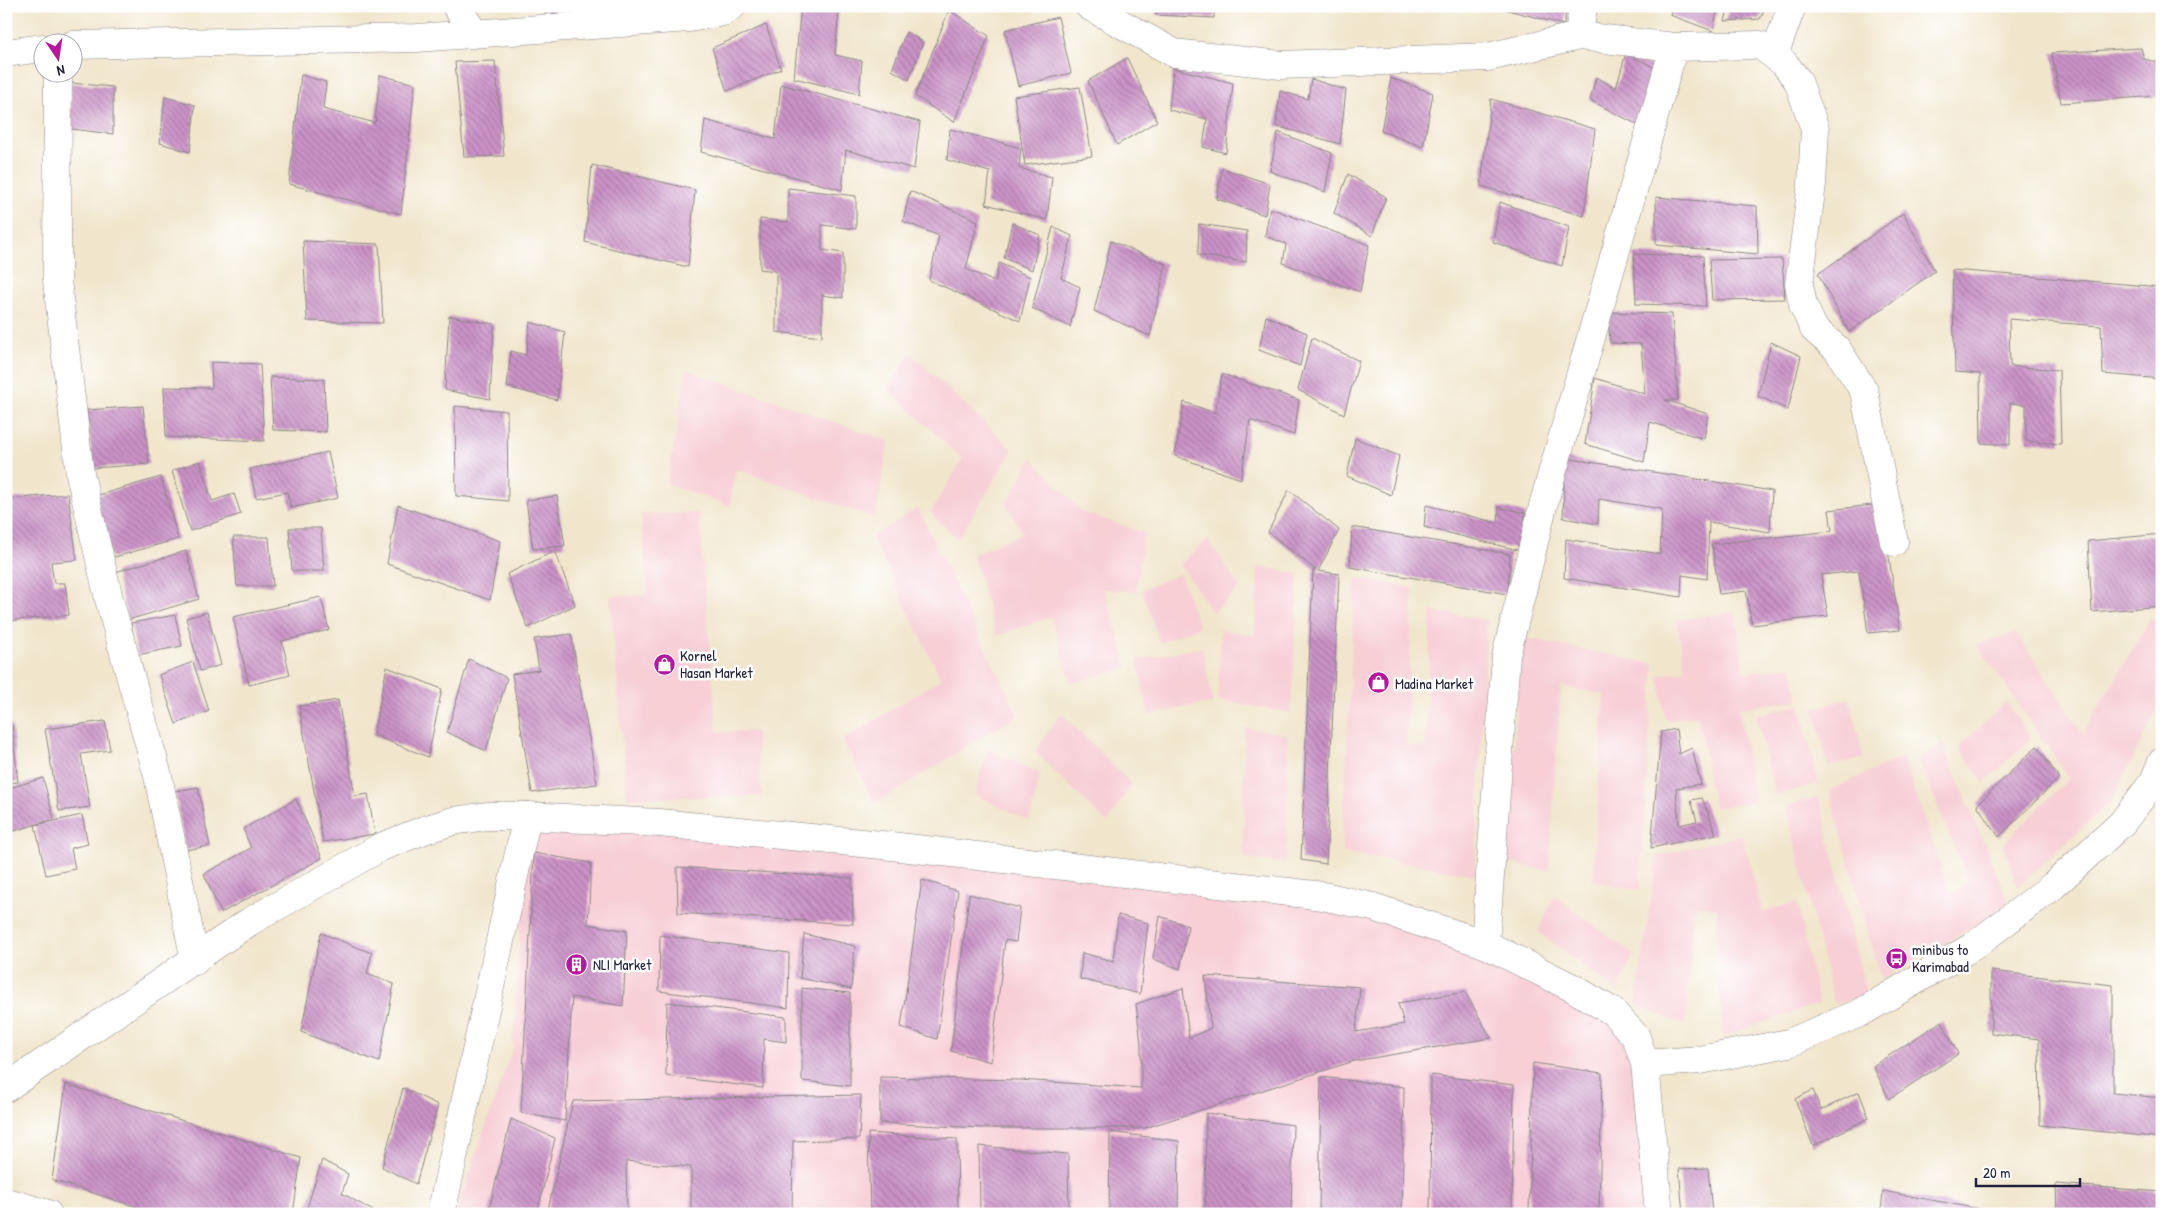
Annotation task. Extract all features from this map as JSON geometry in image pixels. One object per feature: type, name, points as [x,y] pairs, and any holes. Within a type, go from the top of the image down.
[{"type":"main road","points":[[456,6],[475,34]]},
{"type":"main road","points":[[82,46],[418,38],[689,18],[723,12],[732,6]]},
{"type":"main road","points":[[1088,6],[1174,53],[1281,65],[1488,57],[1578,36],[1674,47],[1760,45],[1784,63],[1798,81],[1815,129],[1812,184],[1799,284],[1803,305],[1814,329],[1837,349],[1864,392],[1894,542]]},
{"type":"main road","points":[[1578,36],[1583,6]]},
{"type":"main road","points":[[1774,55],[1792,6]]},
{"type":"main road","points":[[1485,944],[1506,656],[1544,502],[1674,47]]},
{"type":"main road","points":[[6,53],[32,49]]},
{"type":"main road","points":[[58,82],[58,281],[80,474],[109,599],[158,776],[195,961]]},
{"type":"main road","points":[[1645,1064],[1700,1060],[1789,1043],[1860,1014],[1972,947],[2052,886],[2122,823],[2154,781],[2162,762]]},
{"type":"main road","points":[[6,1088],[195,961],[249,922],[381,847],[453,821],[487,816],[527,816],[659,823],[872,844],[1322,896],[1373,907],[1485,944],[1573,988],[1613,1012],[1636,1038],[1645,1064],[1660,1214]]},
{"type":"main road","points":[[441,1214],[527,816]]},
{"type":"main road","points":[[6,1202],[48,1214]]},
{"type":"shaded area","points":[[910,353],[1013,450],[958,539],[930,513],[963,459],[888,389]]},
{"type":"shaded area","points":[[687,370],[889,441],[875,518],[736,469],[730,506],[667,484]]},
{"type":"shaded area","points":[[1032,458],[1082,512],[1144,532],[1136,592],[1104,589],[1128,668],[1071,683],[1051,617],[996,636],[973,555],[1023,533],[1006,505]]},
{"type":"shaded area","points":[[918,508],[1018,715],[875,804],[843,740],[941,679],[872,537]]},
{"type":"shaded area","name":"Kornel Hasan Market","points":[[699,513],[717,732],[756,731],[762,796],[627,798],[610,596],[648,595],[641,514]]},
{"type":"shaded area","points":[[1208,539],[1240,588],[1213,613],[1180,564]]},
{"type":"shaded area","points":[[1258,566],[1299,574],[1291,713],[1218,700],[1221,630],[1255,635]]},
{"type":"shaded area","points":[[1180,574],[1199,627],[1160,643],[1142,590]]},
{"type":"shaded area","name":"Madina Market","points":[[1355,578],[1413,588],[1406,745],[1425,748],[1431,611],[1487,620],[1475,875],[1342,852]]},
{"type":"shaded area","points":[[1735,612],[1745,673],[1792,666],[1798,700],[1739,708],[1755,802],[1714,808],[1698,716],[1666,720],[1658,675],[1685,671],[1677,620]]},
{"type":"shaded area","points":[[2150,619],[2162,622],[2162,700],[2112,801],[2018,886],[2003,844],[2069,778],[1977,644],[2016,633],[2083,734]]},
{"type":"shaded area","name":"Madina Market","points":[[1521,637],[1654,664],[1640,890],[1593,881],[1604,695],[1561,686],[1549,871],[1507,862]]},
{"type":"shaded area","points":[[1202,647],[1213,702],[1149,715],[1137,660]]},
{"type":"shaded area","points":[[1850,699],[1864,758],[1828,766],[1814,708]]},
{"type":"shaded area","points":[[2006,702],[2031,738],[1984,783],[1959,747]]},
{"type":"shaded area","points":[[1800,705],[1819,784],[1775,795],[1756,715]]},
{"type":"shaded area","points":[[1061,713],[1132,784],[1107,823],[1035,752]]},
{"type":"shaded area","points":[[1245,728],[1288,734],[1286,864],[1243,858]]},
{"type":"shaded area","points":[[1943,744],[2010,906],[1881,979],[1829,790],[1903,757],[1950,894],[1968,881],[1918,758]]},
{"type":"shaded area","points":[[987,749],[1041,774],[1029,821],[975,795]]},
{"type":"shaded area","points":[[1819,797],[1867,996],[1834,1004],[1786,806]]},
{"type":"shaded area","name":"NLI Market","points":[[527,816],[1373,907],[1485,944],[1636,1037],[1661,1214],[455,1214],[513,1047]]},
{"type":"shaded area","points":[[1742,835],[1763,912],[1797,902],[1819,1004],[1723,1036],[1716,908],[1695,905],[1685,1026],[1636,1004],[1657,856]]},
{"type":"shaded area","points":[[1554,896],[1634,955],[1617,991],[1538,932]]},
{"type":"building","points":[[537,6],[557,6],[551,18]]},
{"type":"building","points":[[801,6],[820,6],[839,11],[835,55],[862,61],[859,94],[794,78]]},
{"type":"building","points":[[1155,6],[1214,6],[1214,18],[1156,15]]},
{"type":"building","points":[[1497,6],[1567,6],[1564,25]]},
{"type":"building","points":[[1672,6],[1718,6],[1713,31],[1670,15]]},
{"type":"building","points":[[1729,6],[1766,6],[1760,19],[1725,21]]},
{"type":"building","points":[[949,10],[989,36],[954,122],[915,96]]},
{"type":"building","points":[[1058,17],[1071,73],[1018,86],[1005,30]]},
{"type":"building","points":[[766,25],[781,69],[727,91],[712,48]]},
{"type":"building","points":[[906,32],[923,42],[909,80],[892,70]]},
{"type":"building","points":[[2141,48],[2144,59],[2157,62],[2158,96],[2061,103],[2052,53]]},
{"type":"building","points":[[1626,53],[1655,68],[1638,125],[1590,100],[1596,77],[1616,88]]},
{"type":"building","points":[[1127,58],[1157,121],[1117,145],[1088,81]]},
{"type":"building","points":[[495,61],[504,156],[464,157],[455,62]]},
{"type":"building","points":[[1173,68],[1233,83],[1226,153],[1203,147],[1207,119],[1169,110]]},
{"type":"building","points":[[301,75],[326,82],[323,109],[375,123],[380,75],[415,84],[401,214],[289,184]]},
{"type":"building","points":[[1391,78],[1433,93],[1423,147],[1381,131]]},
{"type":"building","points":[[1311,79],[1346,90],[1340,144],[1276,126],[1280,91],[1308,99]]},
{"type":"building","points":[[71,83],[113,87],[113,134],[71,129]]},
{"type":"building","points":[[781,84],[920,122],[914,169],[846,150],[842,190],[701,152],[705,120],[775,139]]},
{"type":"building","points":[[1080,87],[1092,156],[1025,165],[1014,96]]},
{"type":"building","points":[[165,97],[195,105],[190,152],[160,143]]},
{"type":"building","points":[[1491,99],[1595,129],[1584,216],[1481,186]]},
{"type":"building","points":[[950,129],[1021,148],[1019,168],[1052,177],[1047,220],[986,204],[990,172],[947,160]]},
{"type":"building","points":[[1278,132],[1332,153],[1325,192],[1270,171]]},
{"type":"building","points":[[592,165],[695,190],[688,267],[585,242]]},
{"type":"building","points":[[1222,168],[1270,184],[1265,215],[1217,199]]},
{"type":"building","points":[[1348,174],[1386,197],[1372,236],[1334,213]]},
{"type":"building","points":[[788,188],[856,196],[856,229],[822,225],[822,250],[843,253],[843,298],[822,295],[822,337],[776,332],[776,271],[760,269],[760,219],[788,222]]},
{"type":"building","points":[[910,191],[978,221],[966,269],[995,282],[999,263],[1030,277],[1020,321],[929,280],[939,236],[903,221]]},
{"type":"building","points":[[1656,197],[1757,206],[1758,254],[1656,245]]},
{"type":"building","points":[[1500,202],[1569,227],[1562,266],[1493,242]]},
{"type":"building","points":[[1270,208],[1369,245],[1360,292],[1283,263],[1286,244],[1265,236]]},
{"type":"building","points":[[1903,213],[1935,271],[1849,332],[1818,274]]},
{"type":"building","points":[[1012,223],[1040,235],[1032,270],[1004,258]]},
{"type":"building","points":[[1199,224],[1247,231],[1246,262],[1198,255]]},
{"type":"building","points":[[1053,227],[1072,236],[1061,278],[1080,287],[1070,327],[1032,308]]},
{"type":"building","points":[[303,241],[379,244],[383,323],[307,321]]},
{"type":"building","points":[[1111,241],[1166,264],[1150,336],[1094,311]]},
{"type":"building","points":[[1634,254],[1703,256],[1706,306],[1636,304]]},
{"type":"building","points":[[1782,259],[1785,299],[1712,300],[1709,260]]},
{"type":"building","points":[[1952,270],[2161,287],[2162,379],[2103,374],[2101,326],[2009,319],[2010,366],[2059,370],[2061,444],[2026,441],[2026,405],[2010,403],[2010,445],[1981,443],[1980,374],[1955,372]]},
{"type":"building","points":[[1608,312],[1672,314],[1678,400],[1665,400],[1708,414],[1704,439],[1650,422],[1644,462],[1585,444],[1595,378],[1645,394],[1641,344],[1610,343]]},
{"type":"building","points":[[449,316],[494,324],[490,399],[445,390]]},
{"type":"building","points":[[1266,316],[1307,333],[1300,366],[1259,350]]},
{"type":"building","points":[[530,322],[565,332],[557,400],[507,387],[511,351],[526,355]]},
{"type":"building","points":[[1312,338],[1359,361],[1344,414],[1298,390]]},
{"type":"building","points":[[1771,342],[1801,356],[1788,410],[1758,396]]},
{"type":"building","points":[[211,362],[260,364],[264,441],[166,437],[164,387],[212,388]]},
{"type":"building","points":[[1222,374],[1299,400],[1294,435],[1250,420],[1241,479],[1175,456],[1184,402],[1215,413]]},
{"type":"building","points":[[270,377],[324,379],[326,432],[273,430]]},
{"type":"building","points":[[143,406],[149,464],[93,468],[87,410]]},
{"type":"building","points":[[455,406],[507,411],[508,501],[456,496]]},
{"type":"building","points":[[1355,438],[1399,456],[1391,495],[1347,476]]},
{"type":"building","points":[[328,452],[338,498],[291,508],[287,492],[256,498],[250,469]]},
{"type":"building","points":[[1565,458],[1772,491],[1770,532],[1709,522],[1707,579],[1682,575],[1681,597],[1564,578],[1566,539],[1660,554],[1662,509],[1599,499],[1598,524],[1563,518]]},
{"type":"building","points":[[200,461],[212,501],[234,494],[241,514],[190,531],[172,471]]},
{"type":"building","points":[[161,477],[178,539],[111,558],[95,496]]},
{"type":"building","points":[[1289,490],[1339,530],[1318,571],[1339,574],[1326,864],[1301,860],[1313,570],[1316,570],[1268,532]]},
{"type":"building","points":[[68,494],[77,560],[51,562],[54,583],[65,583],[69,615],[6,621],[6,499]]},
{"type":"building","points":[[557,496],[565,546],[533,549],[526,500]]},
{"type":"building","points":[[1881,504],[1900,630],[1868,633],[1859,571],[1821,575],[1828,616],[1752,625],[1746,591],[1719,594],[1712,544],[1832,531],[1829,510]]},
{"type":"building","points":[[398,505],[500,541],[490,600],[387,564]]},
{"type":"building","points":[[1426,505],[1498,523],[1499,507],[1525,513],[1522,551],[1424,527]]},
{"type":"building","points":[[1352,527],[1510,554],[1508,594],[1350,567]]},
{"type":"building","points":[[289,528],[321,528],[324,571],[292,571]]},
{"type":"building","points":[[2162,534],[2162,606],[2092,612],[2088,541]]},
{"type":"building","points":[[233,537],[269,537],[273,586],[237,586]]},
{"type":"building","points":[[186,551],[199,599],[128,620],[115,572]]},
{"type":"building","points":[[555,551],[575,605],[528,628],[507,574]]},
{"type":"building","points":[[321,597],[329,630],[282,641],[290,675],[249,685],[233,617]]},
{"type":"building","points":[[207,612],[221,665],[200,671],[186,618]]},
{"type":"building","points":[[175,615],[182,646],[137,655],[131,623]]},
{"type":"building","points":[[571,634],[597,784],[532,793],[512,674],[539,670],[534,639]]},
{"type":"building","points":[[469,659],[507,678],[486,751],[447,732]]},
{"type":"building","points":[[193,662],[209,711],[176,724],[159,675]]},
{"type":"building","points":[[387,667],[442,689],[428,757],[373,735]]},
{"type":"building","points":[[338,700],[355,796],[368,794],[375,834],[323,842],[299,706]]},
{"type":"building","points":[[105,721],[110,750],[81,754],[90,807],[59,811],[45,729]]},
{"type":"building","points":[[6,725],[12,725],[18,782],[6,783]]},
{"type":"building","points":[[1676,729],[1679,754],[1692,748],[1701,784],[1676,788],[1679,825],[1697,821],[1691,800],[1702,798],[1716,834],[1651,848],[1661,732]]},
{"type":"building","points":[[2037,746],[2059,778],[1999,837],[1977,805]]},
{"type":"building","points":[[43,778],[54,819],[7,833],[6,789]]},
{"type":"building","points":[[198,787],[210,846],[185,850],[175,791]]},
{"type":"building","points":[[296,799],[322,858],[221,913],[204,874],[251,848],[243,829]]},
{"type":"building","points":[[82,815],[88,844],[71,848],[75,869],[46,875],[35,825]]},
{"type":"building","name":"NLI Market","points":[[534,853],[591,863],[588,924],[627,931],[623,1006],[572,997],[565,1121],[521,1113]]},
{"type":"building","points":[[677,867],[852,878],[853,924],[678,913]]},
{"type":"building","points":[[922,880],[958,891],[937,1039],[901,1027]]},
{"type":"building","points":[[969,894],[1020,908],[1016,942],[1005,940],[991,1062],[951,1051]]},
{"type":"building","points":[[1118,915],[1148,923],[1140,994],[1080,979],[1082,953],[1113,961]]},
{"type":"building","points":[[1160,916],[1188,926],[1180,969],[1153,959]]},
{"type":"building","points":[[321,933],[372,953],[367,974],[394,984],[379,1062],[301,1032]]},
{"type":"building","points":[[804,934],[855,946],[851,989],[800,978]]},
{"type":"building","points":[[660,935],[789,953],[788,1008],[659,991]]},
{"type":"building","points":[[1991,971],[2113,985],[2113,1093],[2162,1098],[2162,1138],[2040,1125],[2039,1039],[1991,1033]]},
{"type":"building","points":[[1205,976],[1360,987],[1356,1032],[1404,1024],[1398,1003],[1465,992],[1491,1038],[1354,1061],[1145,1128],[982,1128],[880,1123],[880,1077],[1020,1080],[1141,1088],[1141,1044],[1136,1004],[1183,988],[1189,1038],[1211,1028]]},
{"type":"building","points":[[802,988],[850,993],[850,1086],[802,1081]]},
{"type":"building","points":[[667,1002],[786,1017],[786,1042],[764,1039],[763,1088],[666,1076]]},
{"type":"building","points":[[1942,1021],[1958,1054],[1889,1099],[1873,1066]]},
{"type":"building","points":[[1533,1063],[1602,1073],[1599,1214],[1529,1214]]},
{"type":"building","points":[[1431,1075],[1514,1085],[1512,1214],[1430,1214]]},
{"type":"building","points":[[1321,1077],[1404,1087],[1402,1214],[1319,1214]]},
{"type":"building","points":[[66,1084],[301,1158],[293,1214],[159,1214],[52,1180]]},
{"type":"building","points":[[403,1088],[438,1105],[416,1184],[382,1167]]},
{"type":"building","points":[[1813,1090],[1821,1110],[1859,1092],[1869,1118],[1813,1146],[1795,1099]]},
{"type":"building","points":[[861,1095],[859,1139],[793,1141],[792,1214],[691,1214],[691,1167],[626,1161],[627,1214],[547,1214],[573,1101]]},
{"type":"building","points":[[1206,1113],[1293,1125],[1291,1214],[1205,1214]]},
{"type":"building","points":[[511,1119],[555,1138],[537,1214],[488,1214]]},
{"type":"building","points":[[1110,1132],[1179,1141],[1178,1214],[1109,1214]]},
{"type":"building","points":[[868,1133],[957,1139],[958,1214],[870,1214]]},
{"type":"building","points":[[979,1146],[1068,1154],[1069,1214],[980,1214]]},
{"type":"building","points":[[322,1160],[348,1174],[342,1193],[373,1211],[373,1214],[305,1214]]},
{"type":"building","points":[[1708,1168],[1712,1214],[1683,1214],[1679,1169]]},
{"type":"building","points":[[2056,1184],[2162,1192],[2162,1214],[2057,1214]]},
{"type":"building","points":[[1883,1191],[2001,1213],[2001,1214],[1881,1214]]},
{"type":"place","name":"Kornel Hasan Market","points":[[664,664]]},
{"type":"place","name":"Madina Market","points":[[1379,683]]},
{"type":"place","name":"minibus to Karimabad","points":[[1896,958]]},
{"type":"place","name":"NLI Market","points":[[577,964]]}]
